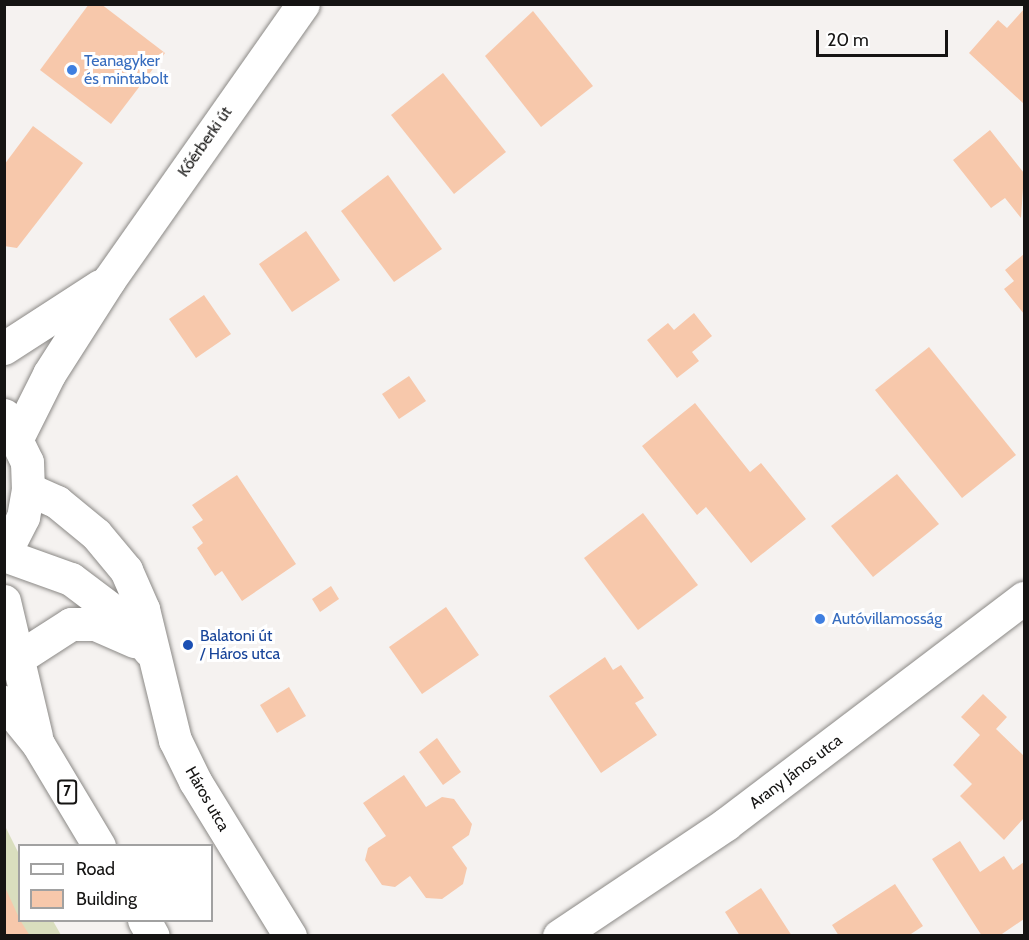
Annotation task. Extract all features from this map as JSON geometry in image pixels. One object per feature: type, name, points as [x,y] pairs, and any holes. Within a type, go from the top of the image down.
[{"type":"street","name":"Kőérberki út","points":[[11,425],[49,374],[109,280],[303,4]]},
{"type":"street","name":"Kőérberki út","points":[[4,348],[109,280]]},
{"type":"street","points":[[4,555],[23,517],[28,489],[11,425]]},
{"type":"street","name":"Háros utca","points":[[28,489],[57,502],[96,534],[126,570],[143,609],[150,651],[175,740],[195,782],[290,936]]},
{"type":"street","name":"Háros utca","points":[[4,555],[71,579],[128,622],[150,651]]},
{"type":"street","name":"Arany János utca","points":[[559,936],[726,824],[1024,598]]},
{"type":"street","name":"7","points":[[4,601],[38,744]]},
{"type":"street","points":[[18,658],[71,624],[117,630],[150,651]]},
{"type":"street","name":"7","points":[[4,702],[38,744],[98,844]]},
{"type":"street","points":[[145,922],[153,936]]},
{"type":"green space","points":[[4,824],[18,852],[18,922],[54,922],[61,935],[5,935]]},
{"type":"building","points":[[89,4],[101,4],[165,53],[111,124],[40,70]]},
{"type":"building","points":[[1024,9],[1024,104],[969,53],[998,20],[1007,28]]},
{"type":"building","points":[[533,11],[593,86],[541,127],[485,56]]},
{"type":"building","points":[[443,73],[506,152],[454,194],[391,115]]},
{"type":"building","points":[[33,126],[83,163],[17,248],[4,246],[4,165]]},
{"type":"building","points":[[990,130],[1024,173],[1021,218],[1005,198],[991,208],[953,160]]},
{"type":"building","points":[[388,175],[442,249],[394,282],[341,211]]},
{"type":"building","points":[[306,231],[340,280],[292,312],[259,264]]},
{"type":"building","points":[[1024,254],[1024,314],[1004,289],[1014,281],[1005,270]]},
{"type":"building","points":[[204,295],[231,334],[196,358],[169,319]]},
{"type":"building","points":[[694,313],[712,336],[692,352],[699,361],[677,378],[647,340],[668,323],[674,330]]},
{"type":"building","points":[[929,347],[1016,455],[962,498],[875,390]]},
{"type":"building","points":[[409,376],[426,401],[399,419],[382,394]]},
{"type":"building","points":[[695,403],[750,472],[761,463],[806,519],[751,563],[706,507],[697,515],[642,446]]},
{"type":"building","points":[[897,474],[939,524],[873,577],[831,526]]},
{"type":"building","points":[[237,475],[296,564],[242,601],[222,571],[215,576],[197,548],[203,543],[192,527],[203,520],[192,505]]},
{"type":"building","points":[[643,513],[698,585],[638,630],[584,558]]},
{"type":"building","points":[[331,586],[339,599],[320,612],[312,599]]},
{"type":"building","points":[[446,607],[479,655],[422,694],[389,647]]},
{"type":"building","points":[[605,657],[613,670],[621,665],[644,698],[635,703],[657,735],[601,773],[549,696]]},
{"type":"building","points":[[289,687],[306,716],[277,733],[260,705]]},
{"type":"building","points":[[983,694],[1007,717],[996,729],[1024,756],[1024,818],[1004,840],[960,796],[972,784],[953,765],[980,735],[961,717]]},
{"type":"building","points":[[437,738],[461,772],[443,785],[419,752]]},
{"type":"building","points":[[404,775],[426,807],[442,797],[454,799],[472,824],[469,835],[452,847],[467,868],[463,884],[442,899],[426,898],[410,876],[395,887],[382,885],[365,860],[368,848],[386,836],[363,803]]},
{"type":"building","points":[[960,841],[980,872],[1004,856],[1013,870],[1024,862],[1024,919],[999,936],[982,936],[932,859]]},
{"type":"building","points":[[895,884],[923,926],[908,936],[839,936],[832,925]]},
{"type":"building","points":[[4,885],[18,916],[18,922],[21,922],[30,936],[4,936]]},
{"type":"building","points":[[761,888],[792,936],[740,936],[725,912]]},
{"type":"place","name":"Teanagyker és mintabolt","points":[[72,70]]},
{"type":"place","name":"Autóvillamosság","points":[[820,619]]},
{"type":"place","name":"Balatoni út / Háros utca","points":[[188,645]]}]
